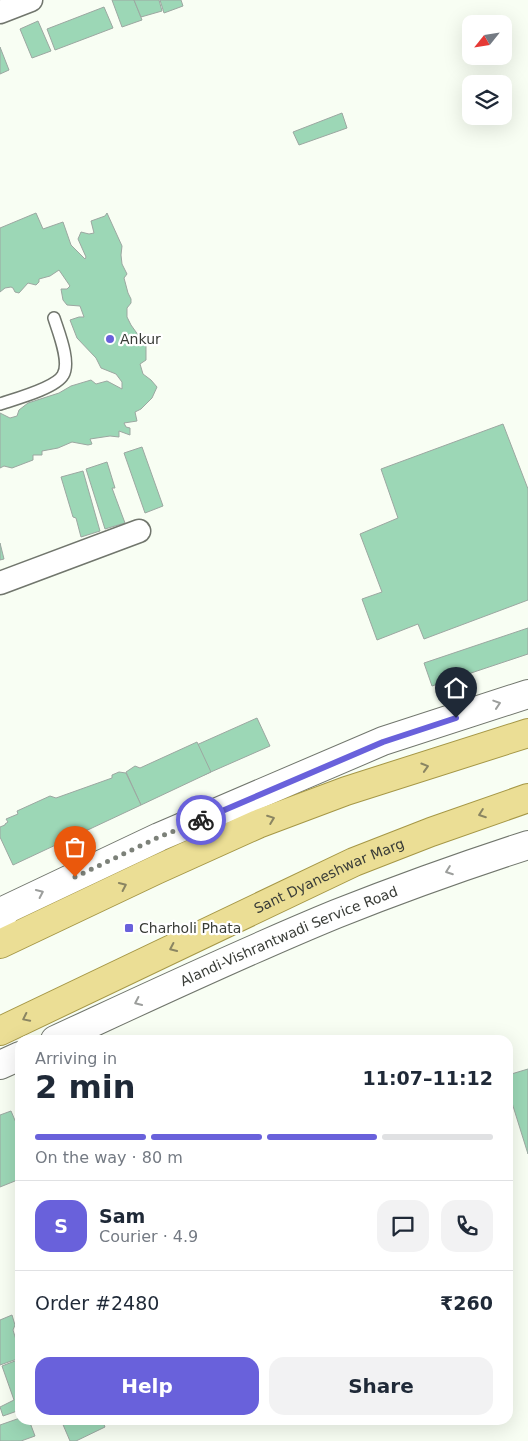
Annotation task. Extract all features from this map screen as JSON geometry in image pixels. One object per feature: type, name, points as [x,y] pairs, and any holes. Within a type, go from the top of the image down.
[{"type":"main road","points":[[0,944],[258,824],[346,791],[528,733]]},
{"type":"main road","name":"Sant Dyaneshwar Marg","points":[[0,1031],[354,862],[431,832],[528,798]]},
{"type":"street","points":[[0,12],[31,0]]},
{"type":"street","points":[[0,583],[139,531]]},
{"type":"street","points":[[0,919],[7,909],[150,842],[365,749],[528,694]]},
{"type":"street","name":"Alandi-Vishrantwadi Service Road","points":[[66,1035],[334,915],[452,870],[528,844]]},
{"type":"street","points":[[0,1065],[15,1058]]},
{"type":"lane","points":[[0,404],[47,387],[55,383],[63,375],[65,365],[64,352],[54,318]]},
{"type":"building","points":[[112,0],[134,0],[142,20],[122,27]]},
{"type":"building","points":[[134,0],[159,0],[162,11],[141,17]]},
{"type":"building","points":[[160,0],[181,0],[183,6],[164,13]]},
{"type":"building","points":[[104,7],[113,28],[55,50],[47,29]]},
{"type":"building","points":[[38,21],[51,51],[32,58],[20,29]]},
{"type":"building","points":[[0,47],[9,70],[0,74]]},
{"type":"building","points":[[342,113],[347,128],[299,145],[293,132]]},
{"type":"building","name":"Ankur","points":[[36,213],[43,229],[63,222],[71,245],[85,259],[86,257],[78,239],[81,232],[94,233],[91,221],[105,216],[107,213],[122,246],[122,264],[127,274],[124,278],[131,299],[131,303],[127,308],[127,317],[146,346],[146,360],[140,364],[143,374],[157,387],[152,398],[135,412],[137,421],[124,423],[126,427],[130,428],[130,435],[119,431],[119,437],[110,436],[90,439],[92,444],[88,445],[72,442],[58,448],[42,451],[42,455],[33,455],[33,460],[12,468],[4,466],[0,468],[0,413],[10,418],[17,416],[19,410],[28,403],[91,380],[96,384],[107,381],[122,389],[122,382],[116,374],[101,368],[96,358],[77,338],[70,320],[84,317],[80,306],[67,305],[63,300],[61,289],[67,289],[70,286],[59,270],[50,276],[39,279],[36,285],[28,283],[19,293],[15,292],[11,287],[5,288],[0,292],[0,228]]},
{"type":"building","points":[[503,424],[528,489],[528,600],[424,639],[418,624],[377,640],[362,599],[382,592],[360,534],[398,518],[381,469]]},
{"type":"building","points":[[142,447],[163,506],[145,513],[124,453]]},
{"type":"building","points":[[107,462],[115,488],[112,488],[125,523],[105,529],[86,469]]},
{"type":"building","points":[[83,471],[100,531],[81,537],[61,477]]},
{"type":"building","points":[[0,543],[4,559],[0,560]]},
{"type":"building","points":[[528,628],[528,654],[432,686],[424,663]]},
{"type":"building","points":[[257,718],[270,746],[204,775],[192,747]]},
{"type":"building","points":[[197,742],[211,772],[141,805],[126,772],[135,766],[140,768]]},
{"type":"building","points":[[119,772],[126,773],[141,805],[13,865],[0,837],[0,827],[8,822],[6,819],[18,814],[17,811],[50,796],[56,798],[112,778],[112,775]]},
{"type":"building","points":[[528,1069],[528,1154],[513,1106],[513,1074]]},
{"type":"building","points":[[11,1111],[15,1120],[15,1181],[0,1187],[0,1115]]},
{"type":"building","points":[[12,1315],[15,1325],[13,1330],[15,1336],[15,1360],[0,1365],[0,1320]]},
{"type":"building","points":[[15,1361],[15,1412],[3,1416],[0,1407],[14,1400],[2,1366]]},
{"type":"building","points":[[15,1420],[15,1425],[31,1425],[35,1436],[21,1441],[0,1441],[0,1425]]},
{"type":"building","points":[[63,1425],[104,1425],[105,1427],[76,1441],[70,1441]]},
{"type":"way so far","points":[[75,877],[159,837],[201,820]]},
{"type":"place","name":"Ankur","points":[[110,339]]},
{"type":"place","name":"Charholi Phata","points":[[129,928]]},
{"type":"route","points":[[201,820],[383,742],[456,718]]}]
